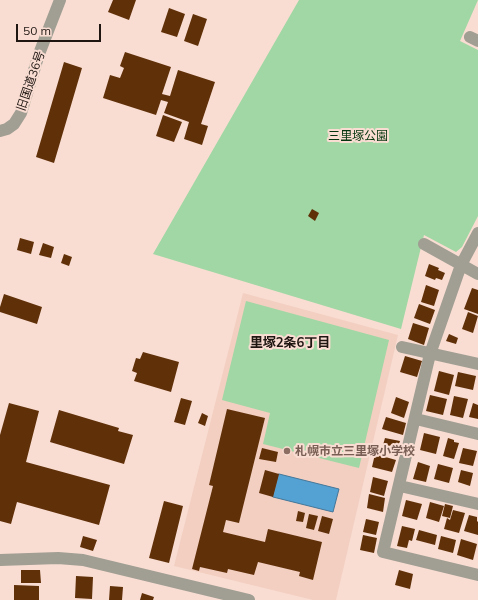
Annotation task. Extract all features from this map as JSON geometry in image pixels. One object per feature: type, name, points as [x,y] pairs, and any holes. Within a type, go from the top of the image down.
[{"type":"street","name":"旧国道36号","points":[[0,131],[7,129],[14,124],[21,113],[39,54],[60,0]]},
{"type":"street","points":[[478,233],[462,265],[430,354],[416,419],[383,552],[478,574]]},
{"type":"street","points":[[424,244],[478,274]]},
{"type":"street","points":[[402,347],[478,364]]},
{"type":"street","points":[[416,419],[478,434]]},
{"type":"street","points":[[400,486],[478,504]]},
{"type":"street","points":[[0,560],[58,558],[83,560],[249,600]]},
{"type":"shaded area","name":"札幌市立三里塚小学校","points":[[243,293],[398,335],[336,600],[313,600],[174,566]]},
{"type":"green space","name":"三里塚公園","points":[[299,0],[478,0],[460,41],[478,50],[478,216],[462,247],[456,252],[424,235],[401,329],[153,254]]},
{"type":"green space","points":[[246,301],[389,340],[359,468],[263,444],[270,413],[222,400]]},
{"type":"water","points":[[279,474],[339,489],[333,512],[273,497]]},
{"type":"building","points":[[113,0],[136,0],[129,20],[108,12]]},
{"type":"building","points":[[169,8],[185,14],[177,37],[161,32]]},
{"type":"building","points":[[193,14],[207,19],[198,46],[184,41]]},
{"type":"building","points":[[125,52],[171,67],[162,94],[170,96],[178,70],[215,82],[201,124],[208,126],[202,145],[184,139],[189,122],[164,113],[168,102],[161,100],[156,115],[103,98],[110,75],[120,78],[124,68],[120,66]]},
{"type":"building","points":[[64,62],[82,68],[54,163],[36,157]]},
{"type":"building","points":[[163,115],[182,122],[174,142],[156,136]]},
{"type":"building","points":[[312,209],[319,213],[315,221],[308,216]]},
{"type":"building","points":[[20,238],[34,242],[31,254],[17,250]]},
{"type":"building","points":[[43,243],[54,247],[51,258],[39,255]]},
{"type":"building","points":[[64,254],[72,257],[69,266],[61,263]]},
{"type":"building","points":[[429,264],[439,268],[438,270],[445,273],[442,280],[436,278],[435,280],[425,276]]},
{"type":"building","points":[[426,285],[439,290],[434,306],[421,302]]},
{"type":"building","points":[[472,288],[478,290],[478,314],[464,309]]},
{"type":"building","points":[[4,294],[42,307],[37,324],[0,312]]},
{"type":"building","points":[[419,304],[435,310],[430,324],[414,318]]},
{"type":"building","points":[[468,312],[478,316],[473,333],[462,329]]},
{"type":"building","points":[[413,323],[429,328],[424,345],[408,339]]},
{"type":"building","points":[[449,334],[458,338],[456,344],[446,341]]},
{"type":"building","points":[[143,352],[179,362],[171,392],[134,381],[137,373],[132,371],[136,358],[140,359]]},
{"type":"building","points":[[405,356],[422,361],[417,377],[400,372]]},
{"type":"building","points":[[439,371],[454,375],[449,395],[434,391]]},
{"type":"building","points":[[458,372],[476,376],[473,390],[455,386]]},
{"type":"building","points":[[430,395],[447,399],[443,415],[426,411]]},
{"type":"building","points":[[454,396],[468,399],[463,418],[450,415]]},
{"type":"building","points":[[396,397],[409,402],[404,418],[391,413]]},
{"type":"building","points":[[181,398],[192,401],[185,425],[174,422]]},
{"type":"building","points":[[9,403],[39,411],[26,462],[110,485],[99,525],[17,502],[11,524],[0,521],[0,435]]},
{"type":"building","points":[[473,403],[478,405],[478,419],[469,417]]},
{"type":"building","points":[[227,409],[265,418],[239,523],[226,520],[223,532],[265,542],[268,529],[322,542],[313,580],[299,576],[300,572],[258,562],[254,575],[228,569],[227,573],[200,567],[199,571],[192,569],[213,486],[209,485]]},
{"type":"building","points":[[59,410],[119,428],[118,431],[133,435],[124,464],[50,442]]},
{"type":"building","points":[[202,413],[208,416],[205,426],[198,423]]},
{"type":"building","points":[[386,417],[406,423],[403,435],[382,429]]},
{"type":"building","points":[[424,433],[440,437],[436,454],[420,450]]},
{"type":"building","points":[[385,438],[400,441],[396,456],[381,452]]},
{"type":"building","points":[[448,438],[459,443],[454,459],[443,456]]},
{"type":"building","points":[[262,448],[278,452],[276,462],[259,459]]},
{"type":"building","points":[[463,448],[477,451],[473,466],[459,463]]},
{"type":"building","points":[[375,454],[396,460],[392,472],[372,467]]},
{"type":"building","points":[[418,462],[430,466],[426,482],[413,479]]},
{"type":"building","points":[[438,464],[453,468],[449,483],[434,479]]},
{"type":"building","points":[[265,470],[279,474],[273,497],[259,493]]},
{"type":"building","points":[[461,470],[473,473],[470,486],[458,482]]},
{"type":"building","points":[[373,477],[388,481],[384,496],[370,492]]},
{"type":"building","points":[[369,494],[385,498],[383,512],[367,508]]},
{"type":"building","points":[[406,500],[422,504],[417,520],[402,516]]},
{"type":"building","points":[[164,501],[183,506],[169,563],[149,558]]},
{"type":"building","points":[[430,502],[444,506],[439,522],[426,518]]},
{"type":"building","points":[[445,504],[453,506],[450,518],[442,516]]},
{"type":"building","points":[[453,510],[465,513],[459,533],[444,529],[447,518],[450,520]]},
{"type":"building","points":[[298,511],[305,513],[303,522],[296,521]]},
{"type":"building","points":[[309,514],[318,516],[314,530],[306,528]]},
{"type":"building","points":[[469,515],[477,517],[478,535],[464,531]]},
{"type":"building","points":[[322,516],[333,519],[329,534],[318,531]]},
{"type":"building","points":[[366,519],[379,522],[376,535],[363,532]]},
{"type":"building","points":[[402,526],[415,529],[412,541],[409,540],[407,548],[397,546]]},
{"type":"building","points":[[419,530],[437,535],[435,545],[416,540]]},
{"type":"building","points":[[363,535],[377,538],[374,553],[360,550]]},
{"type":"building","points":[[83,536],[97,540],[93,551],[80,547]]},
{"type":"building","points":[[441,536],[456,540],[453,553],[438,549]]},
{"type":"building","points":[[461,539],[477,544],[473,560],[457,555]]},
{"type":"building","points":[[21,570],[40,570],[41,583],[21,583]]},
{"type":"building","points":[[399,570],[413,574],[410,589],[395,585]]},
{"type":"building","points":[[76,576],[93,577],[92,599],[75,598]]},
{"type":"building","points":[[14,585],[39,586],[39,600],[14,600]]},
{"type":"building","points":[[110,586],[123,587],[122,600],[109,600]]},
{"type":"building","points":[[142,593],[154,597],[153,600],[140,600]]},
{"type":"place","name":"札幌市立三里塚小学校","points":[[287,451]]},
{"type":"district","name":"里塚2条6丁目","points":[[290,343]]}]
